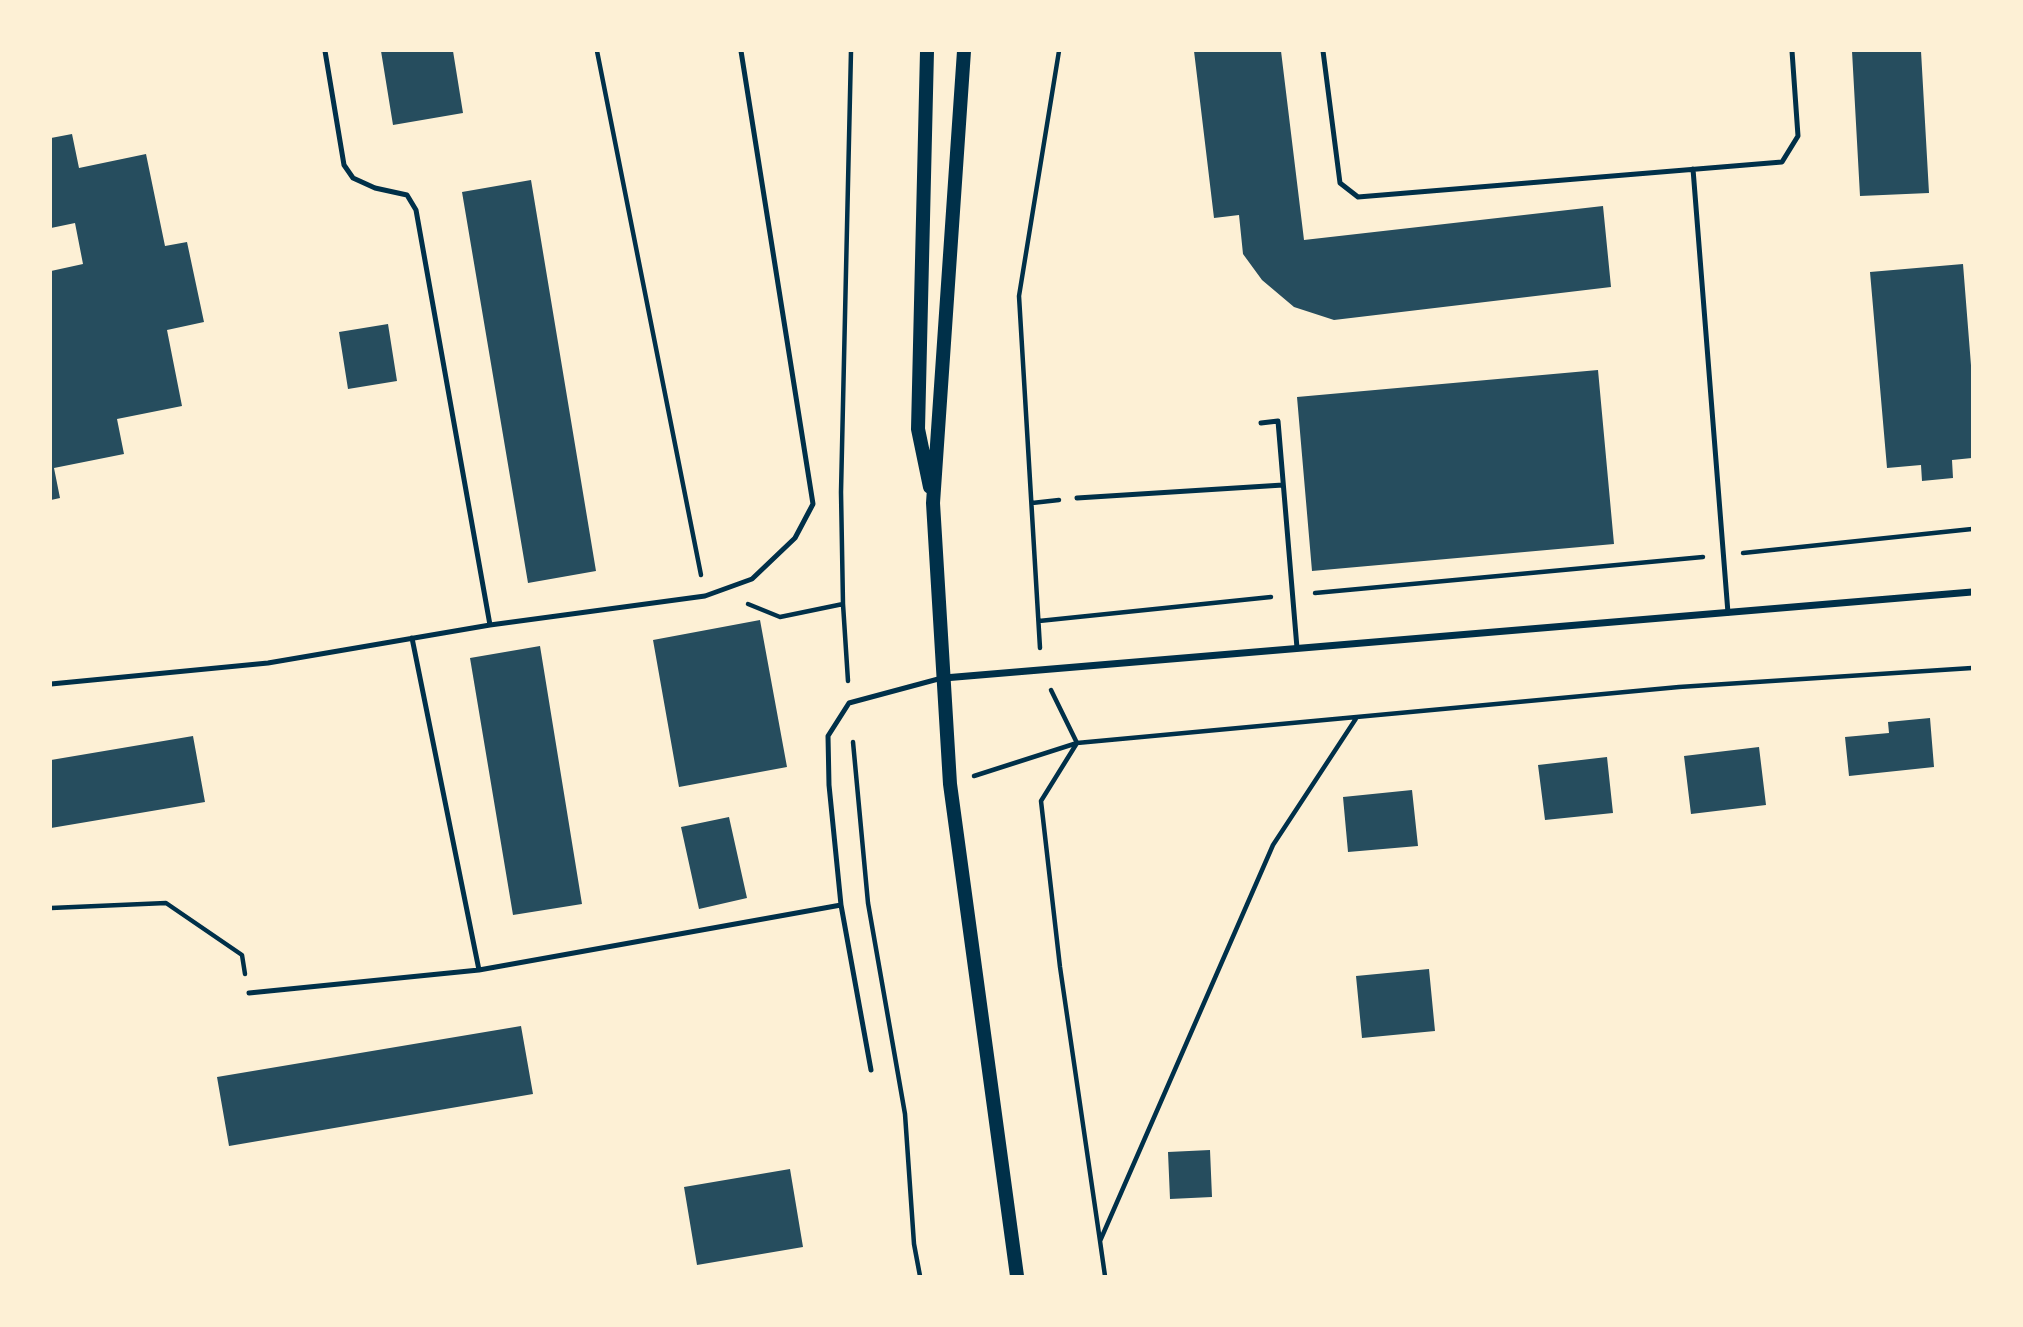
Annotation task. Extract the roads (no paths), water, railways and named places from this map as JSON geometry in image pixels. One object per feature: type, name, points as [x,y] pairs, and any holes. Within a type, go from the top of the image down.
[{"type":"main road","points":[[927,51],[918,429],[933,502]]},
{"type":"main road","points":[[964,51],[933,502],[950,784],[1017,1276]]},
{"type":"street","points":[[942,678],[1972,592]]},
{"type":"lane","points":[[325,51],[345,165],[353,178],[375,188],[407,195],[416,210],[491,625]]},
{"type":"lane","points":[[51,684],[268,663],[491,625],[705,596],[752,579],[795,538],[813,504],[741,51]]},
{"type":"lane","points":[[1323,51],[1340,183],[1358,197],[1782,162],[1798,136],[1792,51]]},
{"type":"lane","points":[[1693,169],[1728,613]]},
{"type":"lane","points":[[1261,423],[1278,421],[1297,649]]},
{"type":"lane","points":[[1077,498],[1283,485]]},
{"type":"lane","points":[[412,638],[480,970]]},
{"type":"lane","points":[[871,1070],[841,905],[829,785],[828,736],[849,703],[942,678]]},
{"type":"lane","points":[[249,993],[480,970],[841,905]]}]
